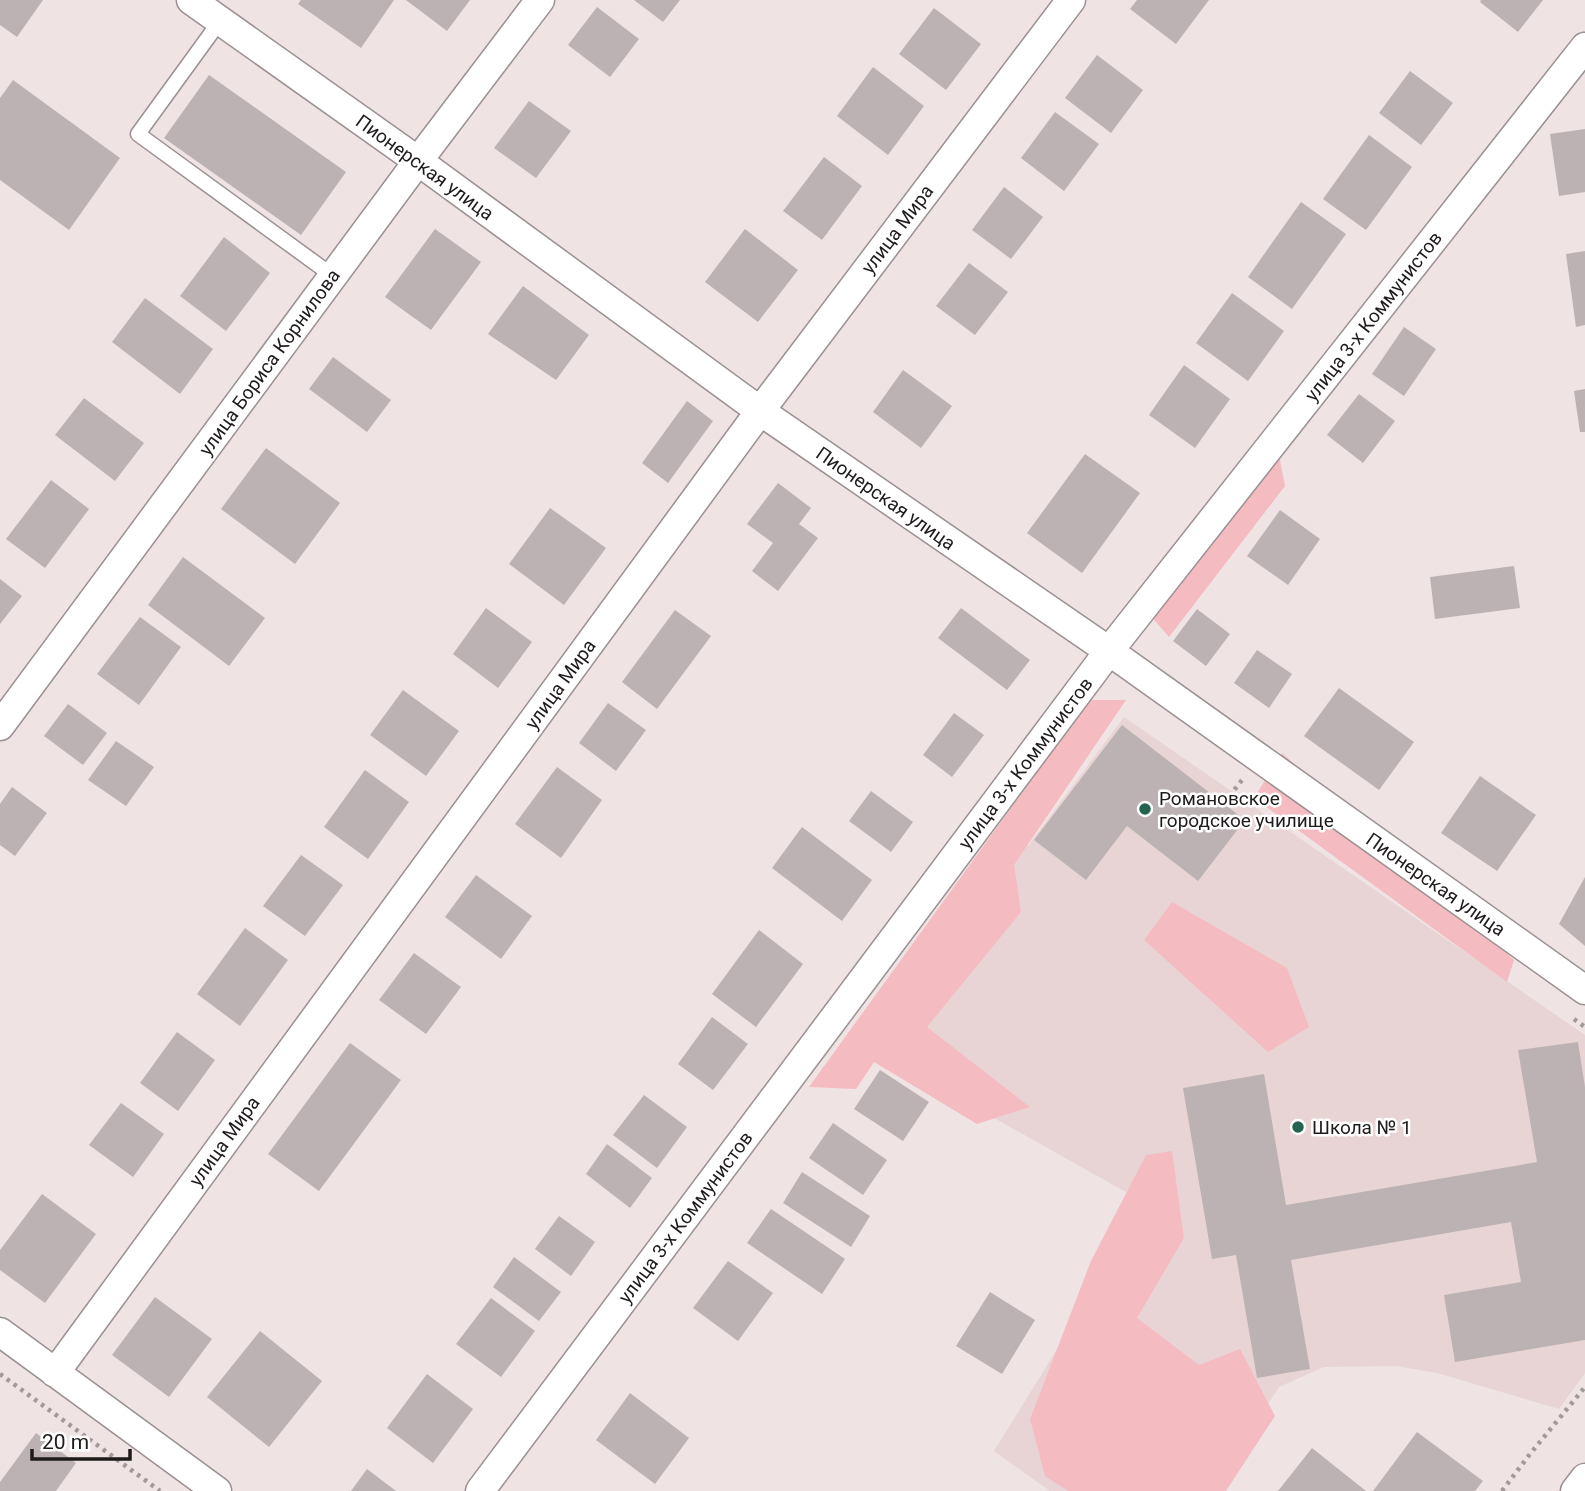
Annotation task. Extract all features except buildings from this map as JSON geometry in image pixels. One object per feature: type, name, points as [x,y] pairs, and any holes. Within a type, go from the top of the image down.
[{"type":"street","name":"Пионерская улица","points":[[191,0],[418,161],[760,411],[1108,651],[1585,990]]},
{"type":"street","name":"улица Бориса Корнилова","points":[[0,726],[540,0]]},
{"type":"street","name":"улица Мира","points":[[55,1373],[760,411],[1070,0]]},
{"type":"street","name":"улица 3-х Коммунистов","points":[[480,1491],[1108,651],[1585,47]]},
{"type":"street","points":[[0,1332],[216,1491]]},
{"type":"street","points":[[1575,1491],[1585,1478]]},
{"type":"lane","points":[[220,21],[138,134],[333,276]]},
{"type":"path","points":[[1232,772],[1253,787]]},
{"type":"path","points":[[1224,803],[1242,779]]},
{"type":"path","points":[[1563,1011],[1585,1027]]},
{"type":"path","points":[[0,1374],[160,1491]]},
{"type":"path","points":[[1502,1491],[1585,1387]]},
{"type":"shaded area","points":[[1278,450],[1285,486],[1169,637],[1149,614]]},
{"type":"shaded area","points":[[1089,700],[1126,700],[1014,865],[1021,912],[927,1027],[1030,1107],[977,1124],[874,1062],[856,1089],[809,1087]]},
{"type":"shaded area","name":"Школа № 1","points":[[1124,717],[1585,1035],[1585,1373],[1559,1409],[1437,1373],[1396,1366],[1324,1367],[1279,1387],[1210,1491],[1050,1491],[994,1451],[1147,1204],[873,1050],[1018,839],[1028,846]]},
{"type":"shaded area","points":[[1282,753],[1514,960],[1507,982],[1254,798]]},
{"type":"shaded area","points":[[1172,902],[1287,968],[1309,1027],[1268,1052],[1144,940]]},
{"type":"shaded area","points":[[1172,1151],[1184,1238],[1137,1318],[1199,1365],[1240,1349],[1275,1416],[1226,1491],[1068,1491],[1045,1476],[1030,1419],[1091,1261],[1146,1155]]},
{"type":"place","name":"Романовское городское училище","points":[[1145,809]]},
{"type":"place","name":"Школа № 1","points":[[1298,1127]]}]
